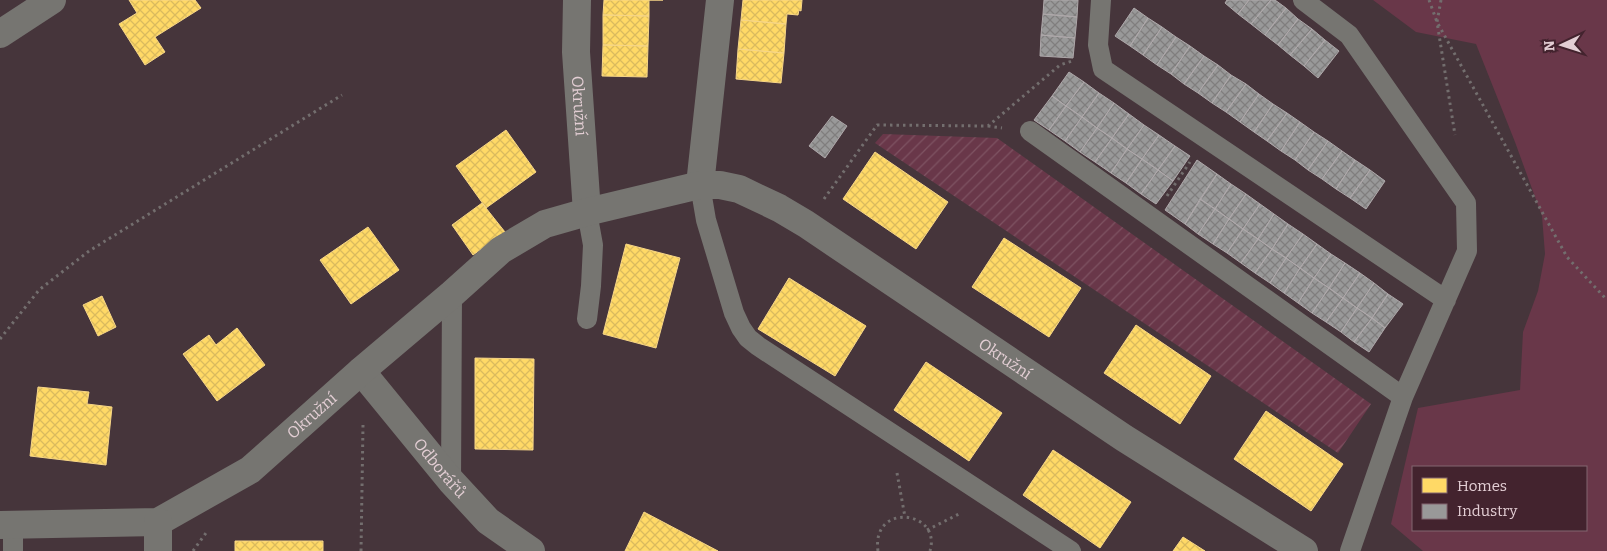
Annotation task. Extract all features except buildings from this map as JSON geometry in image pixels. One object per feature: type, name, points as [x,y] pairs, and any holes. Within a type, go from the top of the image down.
[{"type":"street","points":[[0,34],[52,0]]},
{"type":"street","name":"Okružní","points":[[577,0],[576,52],[587,212]]},
{"type":"street","points":[[700,185],[720,0]]},
{"type":"street","name":"Okružní","points":[[9,534],[158,522],[250,470],[501,250],[545,224],[700,185],[720,185],[739,189],[779,208],[806,224],[1124,438],[1304,551]]},
{"type":"street","name":"Odborářů","points":[[361,371],[451,481],[488,521],[531,551]]},
{"type":"street","points":[[158,522],[158,551]]},
{"type":"lane","points":[[1101,0],[1098,45],[1103,69],[1446,300]]},
{"type":"lane","points":[[1303,0],[1349,35],[1466,204],[1466,251],[1403,396],[1350,551]]},
{"type":"lane","points":[[1030,131],[1403,396]]},
{"type":"lane","points":[[700,185],[706,220],[734,313],[748,338],[1071,551]]},
{"type":"lane","points":[[587,212],[593,245],[587,319]]},
{"type":"lane","points":[[451,481],[452,294]]},
{"type":"path","points":[[1429,0],[1437,22],[1567,257],[1607,300]]},
{"type":"path","points":[[1441,0],[1437,22],[1455,136]]},
{"type":"path","points":[[806,224],[877,125],[988,126],[1060,64],[1099,52]]},
{"type":"path","points":[[0,339],[39,290],[89,251],[342,95]]},
{"type":"path","points":[[1152,218],[1206,138]]},
{"type":"path","points":[[360,551],[363,416]]},
{"type":"path","points":[[878,551],[877,542],[883,527],[889,521],[905,517],[914,518],[922,523],[931,538],[930,551]]},
{"type":"shaded area","points":[[1373,0],[1607,0],[1607,551],[1423,551],[1391,524],[1418,408],[1520,390],[1523,332],[1538,291],[1545,254],[1542,216],[1476,44],[1416,32]]},
{"type":"shaded area","points":[[883,134],[997,138],[1371,404],[1338,453],[875,143]]}]
